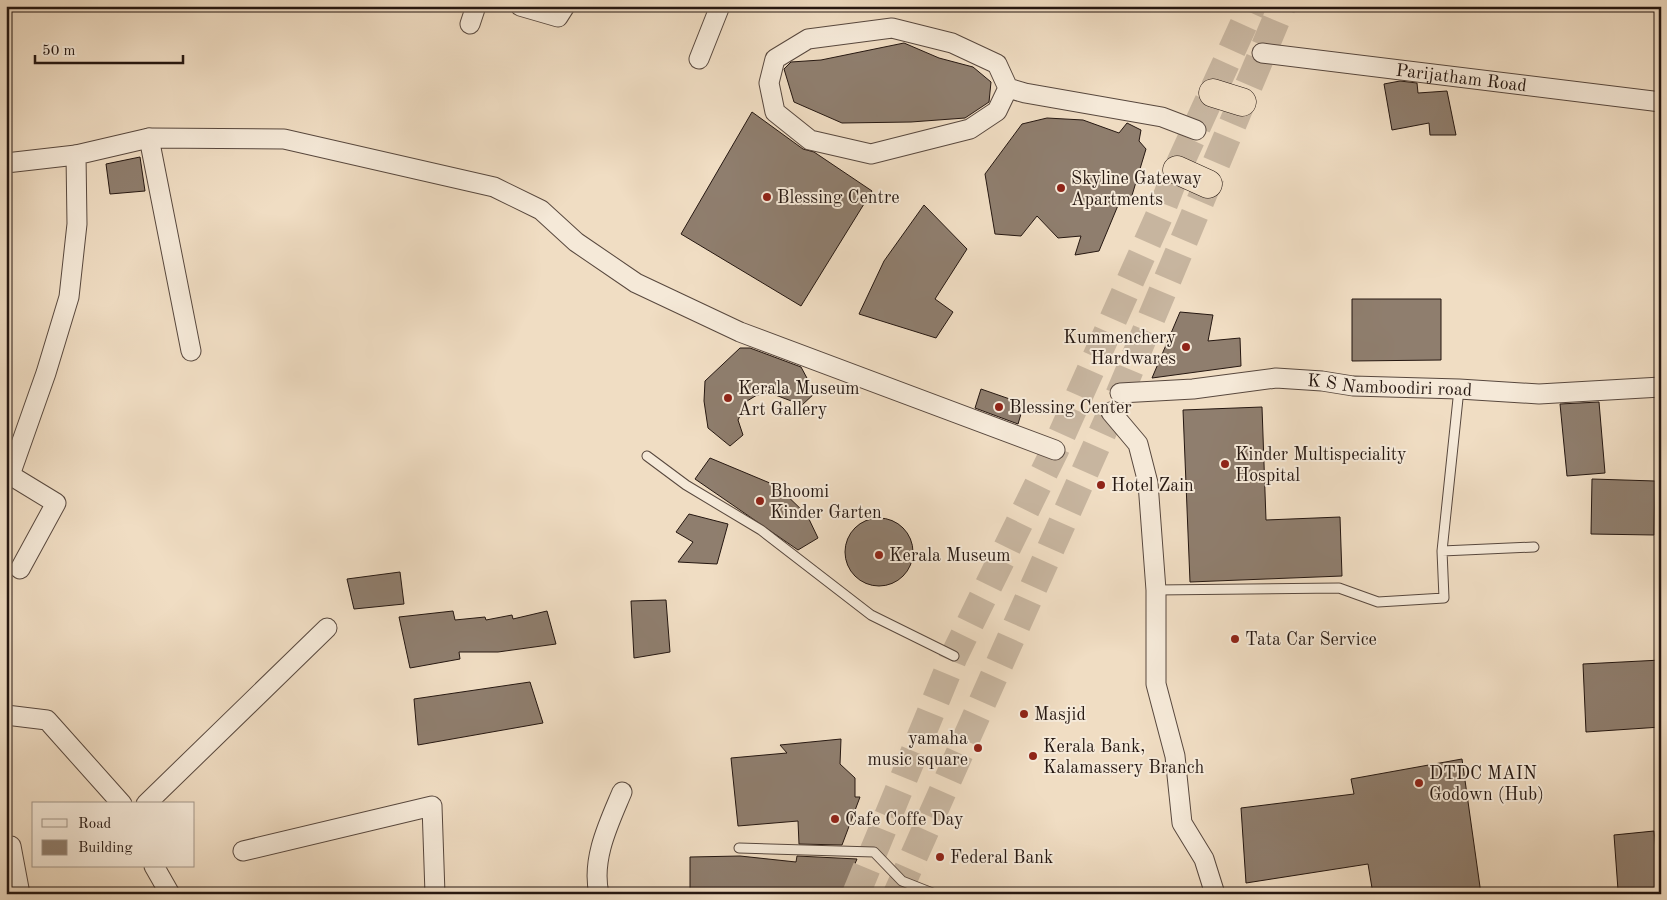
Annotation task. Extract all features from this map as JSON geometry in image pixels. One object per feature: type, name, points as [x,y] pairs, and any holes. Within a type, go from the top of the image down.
[{"type":"highway","points":[[1213,93],[1242,102]]},
{"type":"highway","points":[[1176,170],[1208,184]]},
{"type":"street","points":[[470,24],[476,6]]},
{"type":"street","points":[[520,6],[558,17],[565,6]]},
{"type":"street","points":[[699,59],[720,6]]},
{"type":"street","points":[[1008,88],[997,111],[970,129],[871,154],[810,140],[775,112],[769,83],[775,59],[808,39],[892,28],[952,43],[997,64],[1008,88],[1025,93],[1162,117],[1196,130]]},
{"type":"street","name":"Parijatham Road","points":[[1262,53],[1661,102]]},
{"type":"street","points":[[149,138],[191,352]]},
{"type":"street","points":[[6,163],[76,155],[149,138],[284,139],[494,187],[541,210],[576,242],[636,283],[740,332],[1055,450]]},
{"type":"street","points":[[20,569],[56,503],[8,476],[46,373],[69,296],[77,224],[76,155]]},
{"type":"street","name":"K S Namboodiri road","points":[[1120,393],[1193,389],[1276,378],[1322,381],[1353,386],[1459,388],[1539,394],[1661,387]]},
{"type":"street","points":[[1111,412],[1138,444],[1148,482],[1156,590],[1156,684],[1175,756],[1182,823],[1204,859],[1215,894]]},
{"type":"street","points":[[148,802],[327,628]]},
{"type":"street","points":[[6,715],[47,720],[120,802]]},
{"type":"street","points":[[599,894],[596,882],[602,838],[622,792]]},
{"type":"street","points":[[243,851],[432,806],[434,894]]},
{"type":"street","points":[[6,846],[11,846],[20,894]]},
{"type":"street","points":[[155,868],[170,894]]},
{"type":"lane","points":[[1156,590],[1339,588],[1378,602],[1444,598],[1442,551],[1459,388]]},
{"type":"lane","points":[[647,456],[686,486],[761,530],[871,615],[954,656]]},
{"type":"lane","points":[[1442,551],[1534,547]]},
{"type":"lane","points":[[739,848],[874,852],[902,881],[935,894]]},
{"type":"building","points":[[904,43],[939,58],[973,67],[991,82],[989,102],[965,118],[911,122],[842,123],[794,102],[784,69],[791,62],[821,60]]},
{"type":"building","points":[[1400,81],[1417,83],[1418,93],[1447,91],[1456,135],[1430,135],[1429,123],[1392,130],[1384,84]]},
{"type":"building","points":[[752,112],[803,149],[814,152],[872,191],[801,306],[681,234]]},
{"type":"building","name":"Skyline Gateway Apartments","points":[[1047,118],[1083,120],[1119,133],[1127,123],[1141,130],[1139,141],[1146,149],[1130,202],[1119,203],[1099,251],[1075,255],[1081,236],[1058,238],[1037,216],[1021,236],[995,234],[985,174],[1022,124]]},
{"type":"building","points":[[140,157],[145,191],[110,194],[106,164]]},
{"type":"building","points":[[924,205],[967,249],[935,299],[953,312],[936,338],[859,314],[884,261]]},
{"type":"building","points":[[1352,299],[1441,299],[1441,360],[1352,361]]},
{"type":"building","points":[[1180,312],[1213,315],[1208,341],[1240,338],[1241,366],[1152,378]]},
{"type":"building","name":"Kerala Museum Art Gallery","points":[[740,348],[750,348],[801,367],[815,393],[802,405],[770,393],[757,395],[747,401],[738,420],[743,435],[730,446],[708,428],[704,401],[705,381]]},
{"type":"building","name":"Blessing Center","points":[[981,389],[1024,404],[1018,424],[975,408]]},
{"type":"building","points":[[1599,402],[1605,473],[1567,476],[1560,404]]},
{"type":"building","name":"Kinder Multispeciality Hospital","points":[[1262,407],[1266,520],[1340,517],[1342,576],[1190,582],[1183,410]]},
{"type":"building","name":"Bhoomi Kinder Garten","points":[[710,458],[777,486],[807,515],[818,538],[798,550],[695,479]]},
{"type":"building","points":[[1592,479],[1655,481],[1654,535],[1591,534]]},
{"type":"building","points":[[689,514],[728,524],[717,564],[678,562],[693,542],[676,532]]},
{"type":"building","name":"Kerala Museum","points":[[872,518],[886,518],[898,523],[908,533],[913,545],[913,559],[908,571],[898,581],[886,586],[872,586],[860,581],[850,571],[845,559],[845,545],[850,533],[860,523]]},
{"type":"building","points":[[400,572],[404,604],[354,609],[347,579]]},
{"type":"building","points":[[666,600],[670,652],[634,658],[631,601]]},
{"type":"building","points":[[453,611],[455,620],[485,617],[486,620],[512,615],[513,619],[547,611],[556,644],[498,652],[459,652],[460,659],[410,668],[399,617]]},
{"type":"building","points":[[1661,660],[1661,727],[1586,732],[1583,664]]},
{"type":"building","points":[[530,682],[543,723],[418,745],[414,699]]},
{"type":"building","points":[[841,739],[840,764],[855,778],[855,797],[860,797],[842,845],[799,844],[798,821],[738,826],[731,758],[787,753],[780,745]]},
{"type":"building","points":[[1462,759],[1481,894],[1373,894],[1368,864],[1246,883],[1241,808],[1354,794],[1351,779]]},
{"type":"building","points":[[1654,831],[1660,888],[1618,890],[1614,835]]},
{"type":"building","points":[[740,856],[796,862],[797,856],[857,859],[842,894],[690,894],[690,857]]},
{"type":"tunnel","points":[[856,894],[954,656],[1055,450],[1160,214],[1177,170],[1252,6]]},
{"type":"tunnel","points":[[897,894],[1120,393],[1282,6]]},
{"type":"place","name":"Skyline Gateway Apartments","points":[[1061,188]]},
{"type":"place","name":"Blessing Centre","points":[[767,197]]},
{"type":"place","name":"Kummenchery Hardwares","points":[[1186,347]]},
{"type":"place","name":"Kerala Museum Art Gallery","points":[[728,398]]},
{"type":"place","name":"Blessing Center","points":[[999,407]]},
{"type":"place","name":"Kinder Multispeciality Hospital","points":[[1225,464]]},
{"type":"place","name":"Hotel Zain","points":[[1101,485]]},
{"type":"place","name":"Bhoomi Kinder Garten","points":[[760,501]]},
{"type":"place","name":"Kerala Museum","points":[[879,555]]},
{"type":"place","name":"Tata Car Service","points":[[1235,639]]},
{"type":"place","name":"Masjid","points":[[1024,714]]},
{"type":"place","name":"yamaha music square","points":[[978,748]]},
{"type":"place","name":"Kerala Bank, Kalamassery Branch","points":[[1033,756]]},
{"type":"place","name":"DTDC MAIN Godown (Hub)","points":[[1419,783]]},
{"type":"place","name":"Cafe Coffe Day","points":[[835,819]]},
{"type":"place","name":"Federal Bank","points":[[940,857]]}]
